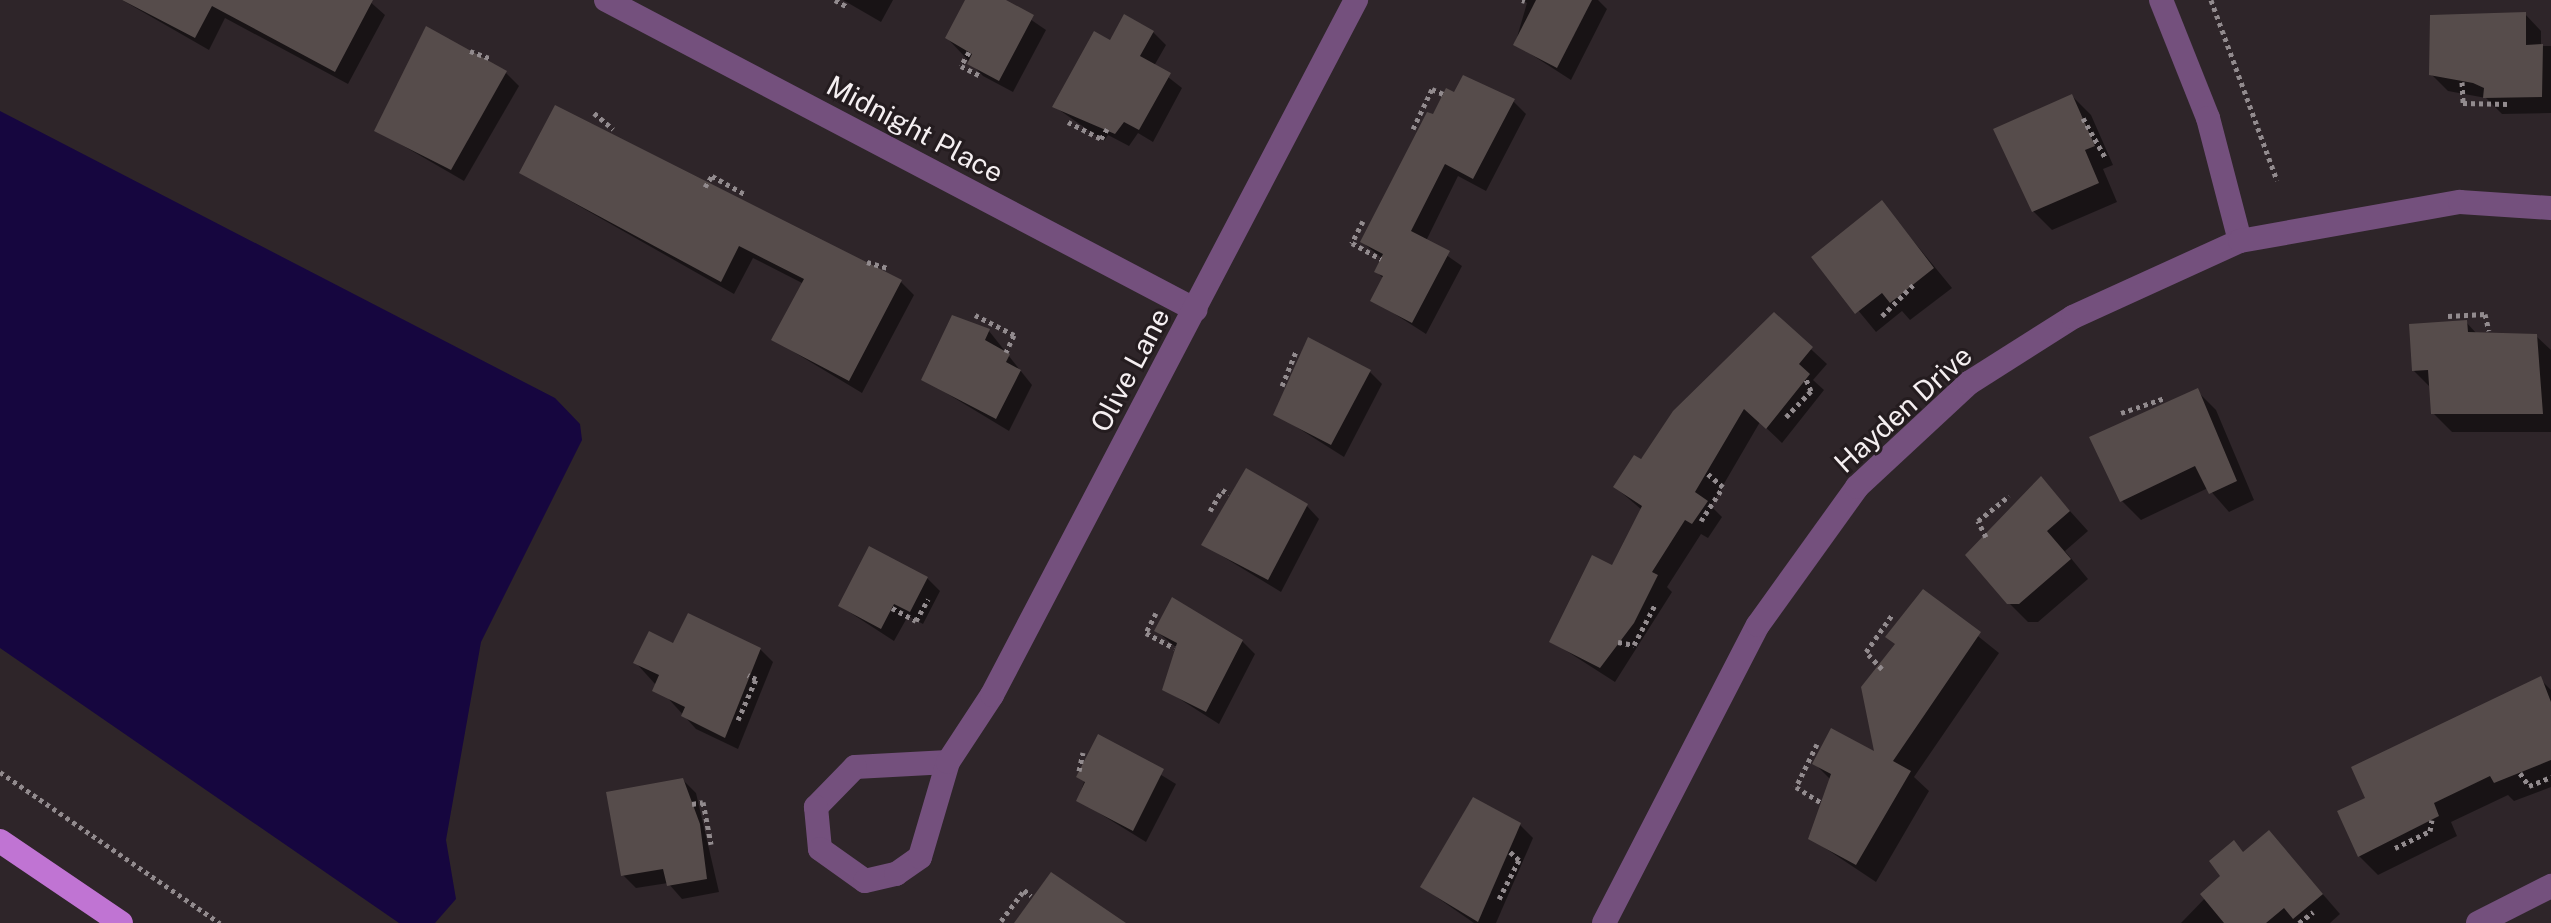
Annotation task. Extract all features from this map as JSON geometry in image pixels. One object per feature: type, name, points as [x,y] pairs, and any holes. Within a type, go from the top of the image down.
[{"type":"main road","points":[[0,841],[121,923]]},
{"type":"street","name":"Midnight Place","points":[[606,0],[1196,310]]},
{"type":"street","name":"Olive Lane","points":[[948,762],[855,767],[816,807],[820,849],[865,881],[896,874],[920,857],[948,762],[992,695],[1356,0]]},
{"type":"street","points":[[2161,0],[2208,118],[2240,241]]},
{"type":"street","name":"Hayden Drive","points":[[1604,923],[1758,625],[1857,487],[1969,383],[2042,336],[2159,272],[2240,241],[2460,202],[2551,208]]},
{"type":"street","points":[[2478,923],[2551,886]]},
{"type":"path","points":[[835,0],[846,6]]},
{"type":"path","points":[[2211,0],[2277,180]]},
{"type":"path","points":[[470,51],[492,59]]},
{"type":"path","points":[[969,52],[961,66],[981,76]]},
{"type":"path","points":[[2462,82],[2463,103],[2508,104]]},
{"type":"path","points":[[1413,129],[1432,89],[1443,94]]},
{"type":"path","points":[[594,113],[613,129]]},
{"type":"path","points":[[2083,118],[2106,159]]},
{"type":"path","points":[[1068,122],[1101,139],[1107,129]]},
{"type":"path","points":[[705,187],[712,176],[746,195]]},
{"type":"path","points":[[1363,221],[1352,243],[1381,259]]},
{"type":"path","points":[[867,262],[888,268]]},
{"type":"path","points":[[1882,316],[1914,284]]},
{"type":"path","points":[[2448,316],[2485,314],[2489,331]]},
{"type":"path","points":[[975,315],[1014,335],[1006,352]]},
{"type":"path","points":[[1282,386],[1296,352]]},
{"type":"path","points":[[1786,417],[1811,391],[1806,379]]},
{"type":"path","points":[[2121,413],[2165,398]]},
{"type":"path","points":[[1701,521],[1723,487],[1707,473]]},
{"type":"path","points":[[1210,511],[1222,490],[1229,494]]},
{"type":"path","points":[[1986,537],[1978,521],[2009,496]]},
{"type":"path","points":[[892,608],[916,621],[928,599]]},
{"type":"path","points":[[1618,642],[1634,645],[1656,603]]},
{"type":"path","points":[[1156,613],[1146,633],[1174,648]]},
{"type":"path","points":[[1882,669],[1866,652],[1892,615]]},
{"type":"path","points":[[738,720],[756,679],[748,675]]},
{"type":"path","points":[[1817,744],[1796,787],[1822,803]]},
{"type":"path","points":[[1079,771],[1083,752]]},
{"type":"path","points":[[0,772],[220,923]]},
{"type":"path","points":[[2520,773],[2529,786],[2551,777]]},
{"type":"path","points":[[692,804],[703,802],[711,844]]},
{"type":"path","points":[[2395,848],[2430,831],[2432,820]]},
{"type":"path","points":[[1499,899],[1519,860],[1510,852]]},
{"type":"path","points":[[1001,921],[1024,890],[1031,896]]},
{"type":"path","points":[[2299,923],[2313,912]]},
{"type":"shaded area","points":[[0,111],[555,398],[580,424],[582,440],[481,642],[446,840],[456,899],[435,923],[399,923],[0,648]]},
{"type":"building","points":[[122,0],[373,0],[335,72],[212,6],[195,38]]},
{"type":"building","points":[[965,0],[1006,0],[1034,15],[999,81],[967,64],[972,54],[945,38]]},
{"type":"building","points":[[1536,0],[1592,0],[1557,68],[1513,45]]},
{"type":"building","points":[[2526,12],[2526,45],[2543,44],[2542,97],[2483,98],[2484,88],[2473,83],[2429,75],[2430,15]]},
{"type":"building","points":[[1124,14],[1154,31],[1140,56],[1171,73],[1139,130],[1124,122],[1115,134],[1052,107],[1094,31],[1110,40]]},
{"type":"building","points":[[426,26],[507,71],[451,170],[374,131]]},
{"type":"building","points":[[1463,75],[1515,99],[1473,179],[1445,164],[1411,231],[1450,251],[1412,323],[1370,301],[1383,276],[1374,272],[1383,254],[1360,242],[1427,112],[1433,114],[1446,88],[1454,92]]},
{"type":"building","points":[[2072,94],[2095,146],[2085,150],[2099,183],[2032,212],[1993,129]]},
{"type":"building","points":[[555,105],[902,280],[849,381],[771,340],[804,279],[739,246],[721,282],[519,173]]},
{"type":"building","points":[[1882,200],[1934,268],[1890,303],[1882,293],[1855,314],[1811,257]]},
{"type":"building","points":[[1774,312],[1813,347],[1799,364],[1810,374],[1766,429],[1744,409],[1695,492],[1708,501],[1692,524],[1685,520],[1652,572],[1658,575],[1634,623],[1600,668],[1549,642],[1592,555],[1612,565],[1642,506],[1613,487],[1634,455],[1641,459],[1673,411]]},
{"type":"building","points":[[952,315],[990,329],[985,340],[1010,354],[1006,362],[1021,370],[996,419],[921,380]]},
{"type":"building","points":[[2467,320],[2468,332],[2537,334],[2543,414],[2431,414],[2428,370],[2412,371],[2409,324]]},
{"type":"building","points":[[1308,337],[1371,370],[1331,445],[1273,415]]},
{"type":"building","points":[[2198,388],[2237,481],[2209,494],[2195,466],[2120,502],[2089,437]]},
{"type":"building","points":[[1246,468],[1308,504],[1268,580],[1201,545]]},
{"type":"building","points":[[2041,476],[2070,511],[2047,531],[2071,559],[2019,604],[2007,604],[1965,555]]},
{"type":"building","points":[[869,546],[928,577],[910,612],[894,604],[881,629],[838,606]]},
{"type":"building","points":[[1923,589],[1981,632],[1893,761],[1911,771],[1856,865],[1808,839],[1831,774],[1812,764],[1831,728],[1874,751],[1861,687],[1895,644],[1885,637]]},
{"type":"building","points":[[1172,597],[1243,640],[1206,712],[1162,690],[1177,643],[1154,631]]},
{"type":"building","points":[[688,613],[761,648],[725,738],[681,716],[685,707],[652,691],[659,675],[633,663],[649,631],[673,643]]},
{"type":"building","points":[[2541,676],[2551,702],[2551,760],[2494,783],[2490,776],[2434,803],[2439,816],[2358,857],[2337,811],[2365,798],[2351,767]]},
{"type":"building","points":[[1098,734],[1164,769],[1133,831],[1076,801],[1085,782],[1076,777]]},
{"type":"building","points":[[683,778],[700,824],[707,879],[667,886],[663,869],[621,876],[606,792]]},
{"type":"building","points":[[1473,797],[1521,823],[1478,922],[1420,887]]},
{"type":"building","points":[[2269,830],[2323,894],[2293,919],[2284,908],[2266,923],[2224,923],[2200,894],[2220,876],[2209,861],[2234,840],[2243,852]]},
{"type":"building","points":[[1051,872],[1126,923],[1014,923]]}]
